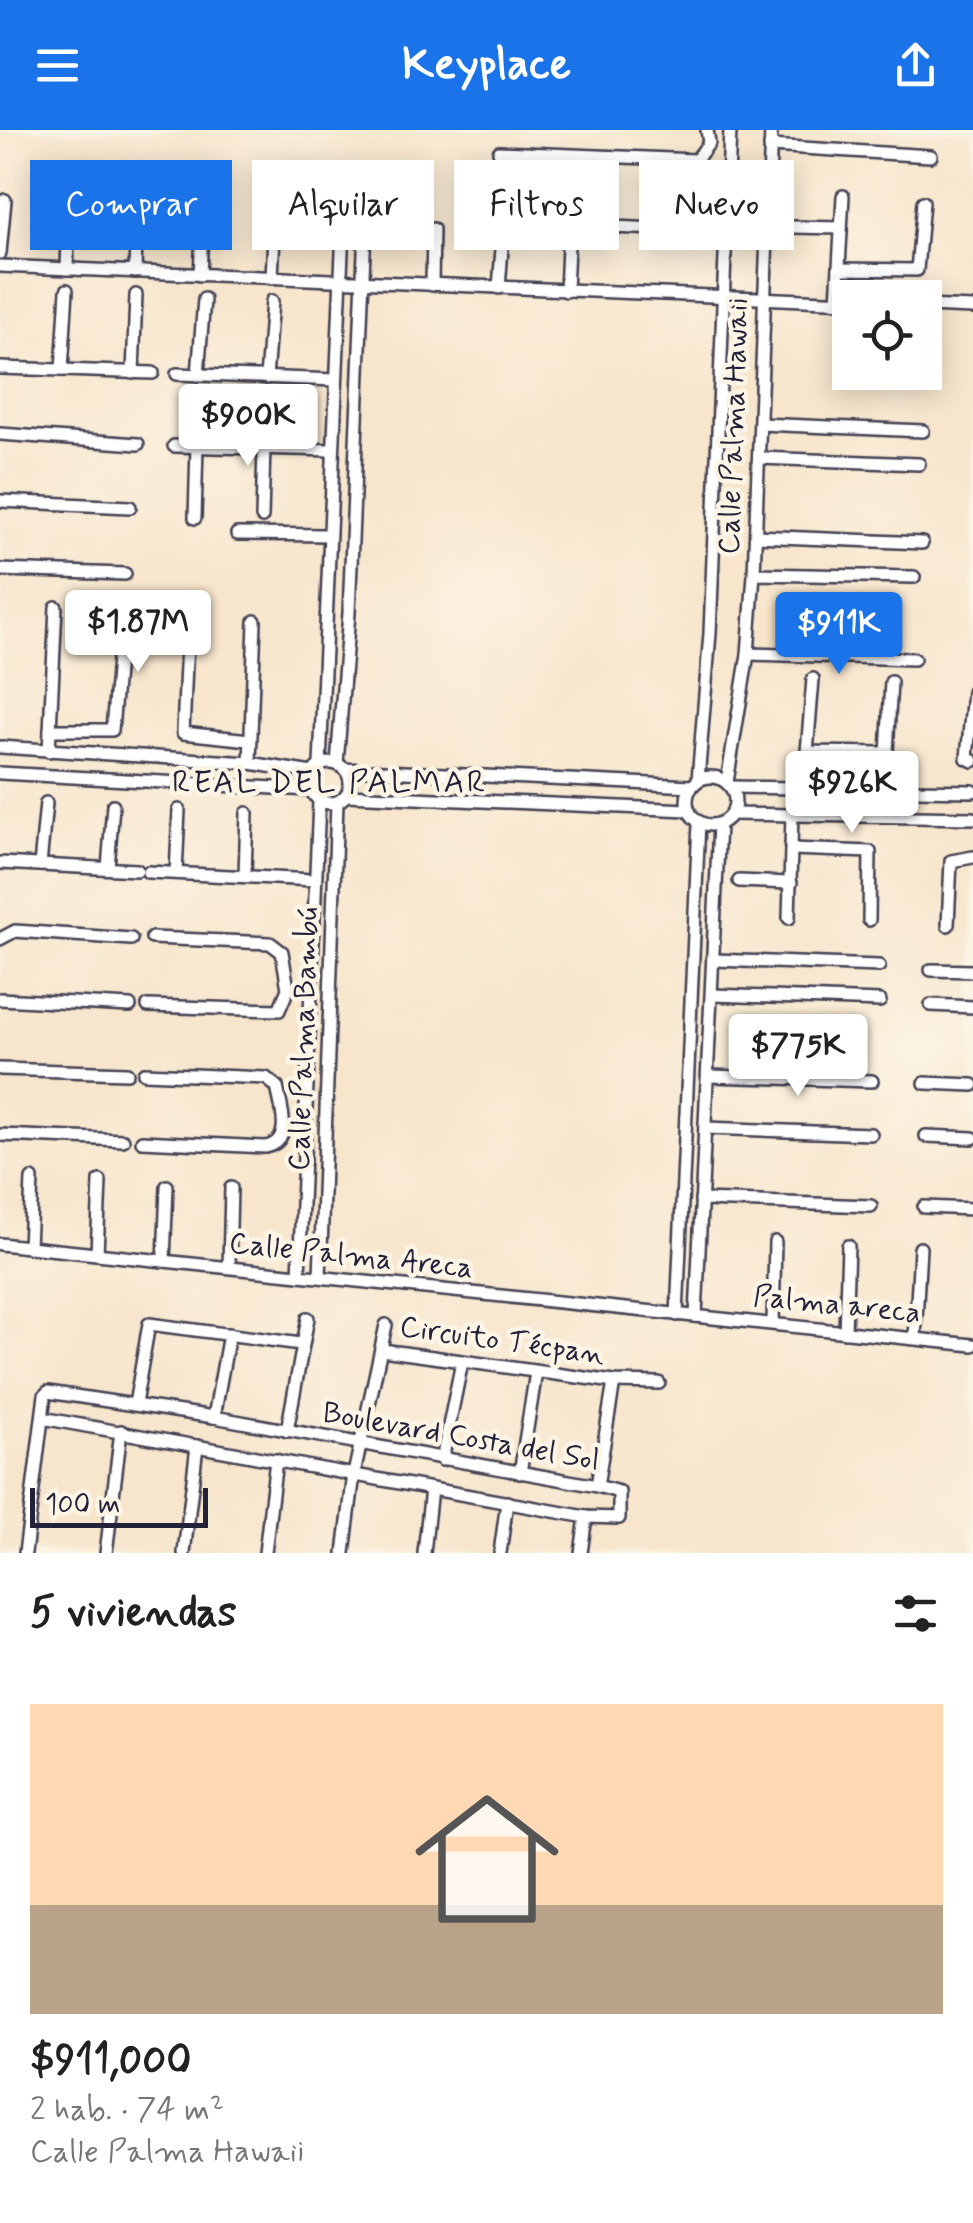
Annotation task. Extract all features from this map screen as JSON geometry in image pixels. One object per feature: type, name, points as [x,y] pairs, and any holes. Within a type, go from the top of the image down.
[{"type":"street","name":"Calle Palma Hawaii","points":[[695,783],[710,633],[730,130]]},
{"type":"street","name":"Calle Palma Hawaii","points":[[729,784],[748,654],[754,574],[770,130]]},
{"type":"street","points":[[499,152],[696,160],[708,137],[729,144]]},
{"type":"street","points":[[770,146],[931,156]]},
{"type":"street","points":[[840,280],[843,196]]},
{"type":"street","points":[[0,253],[5,200]]},
{"type":"street","points":[[838,269],[917,270],[923,202]]},
{"type":"street","points":[[310,790],[316,769],[342,228],[354,220],[365,228],[340,767],[350,782],[342,799]]},
{"type":"street","points":[[794,227],[841,228]]},
{"type":"street","points":[[67,269],[68,250]]},
{"type":"street","points":[[134,272],[135,250]]},
{"type":"street","points":[[200,275],[201,250]]},
{"type":"street","points":[[272,278],[273,250]]},
{"type":"street","points":[[432,285],[433,250]]},
{"type":"street","points":[[499,250],[499,288]]},
{"type":"street","points":[[566,291],[568,250]]},
{"type":"street","points":[[0,266],[832,302]]},
{"type":"street","points":[[62,370],[67,290]]},
{"type":"street","points":[[133,373],[136,296]]},
{"type":"street","points":[[198,375],[204,298]]},
{"type":"street","points":[[266,378],[272,301]]},
{"type":"street","points":[[942,307],[973,308]]},
{"type":"street","points":[[0,368],[152,374]]},
{"type":"street","points":[[177,374],[336,380]]},
{"type":"street","points":[[760,424],[923,430]]},
{"type":"street","points":[[0,434],[138,444]]},
{"type":"street","points":[[174,446],[332,450]]},
{"type":"street","points":[[195,518],[197,446]]},
{"type":"street","points":[[262,517],[264,448]]},
{"type":"street","points":[[759,458],[918,464]]},
{"type":"street","points":[[0,502],[130,508]]},
{"type":"street","points":[[238,534],[328,536]]},
{"type":"street","points":[[756,536],[922,542]]},
{"type":"street","points":[[0,570],[126,574]]},
{"type":"street","points":[[754,574],[914,577]]},
{"type":"street","points":[[49,752],[56,606]]},
{"type":"street","points":[[50,730],[112,730],[122,611]]},
{"type":"street","points":[[188,618],[183,733],[250,740]]},
{"type":"street","points":[[250,763],[255,621]]},
{"type":"street","points":[[748,654],[914,659]]},
{"type":"street","points":[[812,678],[807,752],[850,755],[887,753],[891,682]]},
{"type":"street","points":[[973,692],[967,758],[973,761]]},
{"type":"street","points":[[0,747],[316,769],[695,783],[713,777],[729,784],[973,791]]},
{"type":"street","points":[[848,789],[850,755]]},
{"type":"street","points":[[0,773],[310,790],[319,801],[688,810],[699,822],[719,824],[732,814],[973,818]]},
{"type":"street","points":[[688,810],[695,783]]},
{"type":"street","points":[[729,784],[735,796],[732,814]]},
{"type":"street","name":"Calle Palma Bambú","points":[[320,1277],[342,799]]},
{"type":"street","name":"Calle Palma Bambú","points":[[299,1275],[319,801]]},
{"type":"street","points":[[40,865],[46,803]]},
{"type":"street","points":[[108,868],[113,805]]},
{"type":"street","points":[[176,873],[179,810]]},
{"type":"street","points":[[244,874],[247,813]]},
{"type":"street","points":[[790,918],[792,814]]},
{"type":"street","points":[[676,1315],[699,822]]},
{"type":"street","points":[[696,1316],[719,824]]},
{"type":"street","points":[[792,848],[870,852],[869,920]]},
{"type":"street","points":[[948,925],[951,862],[957,857],[973,857]]},
{"type":"street","points":[[0,863],[314,880]]},
{"type":"street","points":[[739,882],[790,883]]},
{"type":"street","points":[[0,939],[15,931],[131,939]]},
{"type":"street","points":[[148,1006],[279,1010],[288,989],[282,952],[270,942],[152,938]]},
{"type":"street","points":[[715,960],[879,966]]},
{"type":"street","points":[[931,970],[973,971]]},
{"type":"street","points":[[288,989],[311,990]]},
{"type":"street","points":[[713,995],[880,1000]]},
{"type":"street","points":[[0,999],[130,1006]]},
{"type":"street","points":[[931,1006],[973,1007]]},
{"type":"street","points":[[0,1069],[126,1073]]},
{"type":"street","points":[[142,1140],[265,1147],[273,1146],[285,1128],[278,1087],[266,1078],[144,1073]]},
{"type":"street","points":[[708,1076],[872,1081]]},
{"type":"street","points":[[925,1083],[973,1085]]},
{"type":"street","points":[[285,1128],[305,1129]]},
{"type":"street","points":[[706,1128],[871,1134]]},
{"type":"street","points":[[0,1135],[123,1140]]},
{"type":"street","points":[[926,1136],[973,1138]]},
{"type":"street","points":[[29,1247],[32,1179]]},
{"type":"street","points":[[97,1254],[100,1181]]},
{"type":"street","points":[[164,1261],[167,1186]]},
{"type":"street","points":[[229,1267],[231,1188]]},
{"type":"street","points":[[702,1200],[871,1206]]},
{"type":"street","points":[[924,1207],[973,1209]]},
{"type":"street","points":[[773,1323],[775,1242]]},
{"type":"street","name":"Calle Palma Areca","points":[[0,1244],[696,1316]]},
{"type":"street","points":[[845,1332],[848,1246]]},
{"type":"street","points":[[916,1338],[920,1248]]},
{"type":"street","name":"Palma areca","points":[[696,1316],[973,1344]]},
{"type":"street","points":[[286,1430],[308,1318]]},
{"type":"street","points":[[136,1404],[149,1324],[300,1344]]},
{"type":"street","name":"Circuito Técpan","points":[[344,1553],[354,1474],[386,1325]]},
{"type":"street","points":[[214,1417],[229,1334]]},
{"type":"street","name":"Circuito Técpan","points":[[382,1350],[614,1382],[658,1383]]},
{"type":"street","points":[[442,1460],[462,1362]]},
{"type":"street","points":[[520,1473],[536,1372]]},
{"type":"street","name":"Circuito Técpan","points":[[598,1486],[614,1382]]},
{"type":"street","name":"Boulevard Costa del Sol","points":[[45,1395],[136,1404],[598,1486],[619,1492],[619,1518],[586,1518],[42,1418],[45,1395]]},
{"type":"street","points":[[24,1553],[42,1418]]},
{"type":"street","points":[[106,1553],[122,1431]]},
{"type":"street","points":[[184,1553],[197,1446]]},
{"type":"street","points":[[265,1553],[276,1460]]},
{"type":"street","points":[[424,1553],[431,1489]]},
{"type":"street","points":[[500,1553],[507,1502]]},
{"type":"street","points":[[582,1553],[586,1518]]},
{"type":"district","name":"REAL DEL PALMAR","points":[[330,783]]}]
